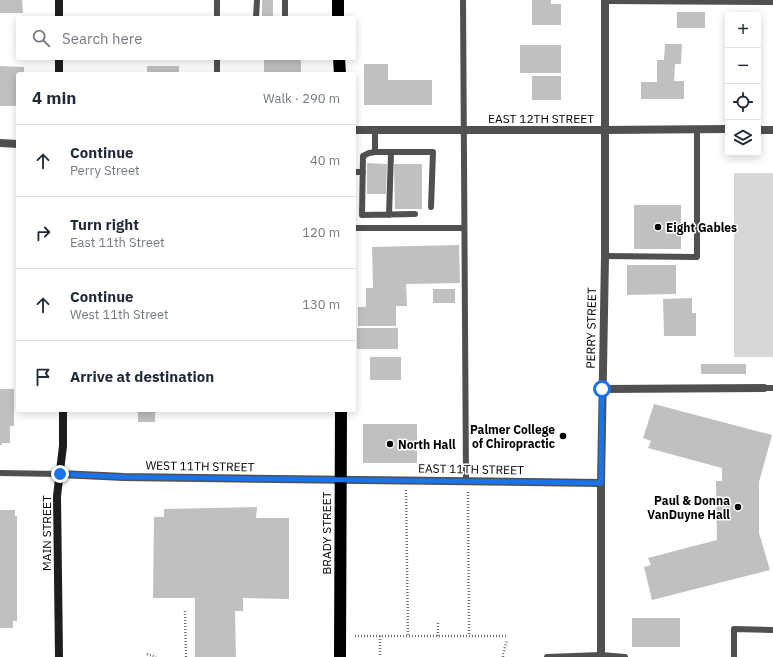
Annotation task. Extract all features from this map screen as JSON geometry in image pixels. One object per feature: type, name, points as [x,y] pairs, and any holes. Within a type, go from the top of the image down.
[{"type":"highway","points":[[338,0],[338,16]]},
{"type":"highway","points":[[339,60],[340,72]]},
{"type":"highway","name":"BRADY STREET","points":[[340,657],[341,412]]},
{"type":"street","points":[[59,0],[59,16]]},
{"type":"street","name":"PERRY STREET","points":[[601,656],[601,483],[605,256],[605,0]]},
{"type":"street","points":[[59,60],[59,72]]},
{"type":"street","name":"EAST 12TH STREET","points":[[356,130],[725,130]]},
{"type":"street","points":[[761,130],[773,130]]},
{"type":"street","points":[[0,143],[16,144]]},
{"type":"street","points":[[602,389],[764,388]]},
{"type":"street","name":"MAIN STREET","points":[[59,657],[57,496],[63,446],[63,412]]},
{"type":"street","name":"WEST 11TH STREET","points":[[60,474],[124,477],[340,479]]},
{"type":"street","name":"EAST 11TH STREET","points":[[340,479],[601,483]]},
{"type":"lane","points":[[217,0],[217,16]]},
{"type":"lane","points":[[256,16],[257,0]]},
{"type":"lane","points":[[285,0],[285,16]]},
{"type":"lane","points":[[463,0],[467,481]]},
{"type":"lane","points":[[605,0],[773,2]]},
{"type":"lane","points":[[217,60],[217,72]]},
{"type":"lane","points":[[375,130],[376,152]]},
{"type":"lane","points":[[605,256],[697,257],[697,130]]},
{"type":"lane","points":[[415,214],[362,214],[363,156],[376,152],[433,152],[431,207]]},
{"type":"lane","points":[[390,214],[391,153]]},
{"type":"lane","points":[[356,172],[363,172]]},
{"type":"lane","points":[[379,215],[380,228]]},
{"type":"lane","points":[[356,228],[464,228]]},
{"type":"lane","points":[[764,388],[773,388]]},
{"type":"lane","points":[[0,473],[60,474]]},
{"type":"lane","points":[[734,657],[734,629],[773,630]]},
{"type":"lane","points":[[547,657],[625,657]]},
{"type":"path","points":[[467,481],[468,636]]},
{"type":"path","points":[[406,489],[408,636]]},
{"type":"path","points":[[185,610],[186,657]]},
{"type":"path","points":[[438,621],[438,636]]},
{"type":"path","points":[[355,636],[507,636]]},
{"type":"path","points":[[380,636],[380,657]]},
{"type":"path","points":[[503,657],[507,640]]},
{"type":"path","points":[[147,654],[156,657]]},
{"type":"shaded area","points":[[734,173],[773,173],[773,357],[734,357]]},
{"type":"building","points":[[0,0],[22,0],[23,13],[0,13]]},
{"type":"building","points":[[262,0],[273,0],[273,16],[262,16]]},
{"type":"building","points":[[532,0],[551,0],[551,4],[561,4],[561,25],[532,25]]},
{"type":"building","points":[[677,12],[705,12],[705,28],[677,28]]},
{"type":"building","points":[[665,44],[682,44],[681,64],[675,64],[674,81],[684,81],[684,99],[641,99],[641,82],[657,82],[657,60],[664,60]]},
{"type":"building","points":[[520,45],[561,45],[561,73],[520,73]]},
{"type":"building","points":[[264,60],[301,60],[301,72],[264,72]]},
{"type":"building","points":[[364,64],[388,64],[388,80],[432,80],[432,105],[364,105]]},
{"type":"building","points":[[0,66],[24,67],[24,72],[16,72],[16,106],[0,106]]},
{"type":"building","points":[[147,66],[179,66],[179,72],[147,72]]},
{"type":"building","points":[[532,76],[561,76],[561,100],[532,100]]},
{"type":"building","points":[[367,163],[387,164],[386,194],[367,194]]},
{"type":"building","points":[[394,164],[422,164],[422,209],[395,209]]},
{"type":"building","name":"Eight Gables","points":[[634,205],[681,205],[681,249],[634,249]]},
{"type":"building","points":[[459,245],[460,283],[406,284],[407,306],[396,306],[396,326],[358,326],[358,307],[366,307],[366,288],[373,288],[372,247]]},
{"type":"building","points":[[627,265],[676,265],[676,294],[627,295]]},
{"type":"building","points":[[433,289],[455,289],[455,303],[433,303]]},
{"type":"building","points":[[692,298],[692,313],[696,313],[696,336],[664,336],[663,299]]},
{"type":"building","points":[[357,328],[398,328],[398,349],[357,349]]},
{"type":"building","points":[[370,357],[401,357],[401,380],[370,380]]},
{"type":"building","points":[[701,364],[746,364],[746,374],[701,374]]},
{"type":"building","points":[[0,389],[14,389],[14,426],[10,426],[10,443],[2,443],[2,445],[0,445]]},
{"type":"building","name":"Paul & Donna VanDuyne Hall","points":[[654,404],[772,435],[759,482],[759,533],[770,570],[652,600],[644,567],[651,565],[648,558],[717,540],[716,481],[722,481],[722,468],[648,448],[651,441],[643,438]]},
{"type":"building","points":[[138,412],[155,412],[155,422],[138,422]]},
{"type":"building","name":"North Hall","points":[[363,424],[417,424],[417,463],[363,463]]},
{"type":"building","points":[[257,507],[256,518],[289,518],[289,599],[243,598],[243,611],[235,611],[236,657],[195,657],[195,598],[153,598],[154,517],[164,517],[164,509]]},
{"type":"building","points":[[0,510],[15,510],[15,516],[17,516],[17,621],[13,621],[13,628],[0,628]]},
{"type":"building","points":[[632,618],[680,618],[680,647],[632,647]]},
{"type":"place","name":"Eight Gables","points":[[658,227]]},
{"type":"place","name":"Palmer College of Chiropractic","points":[[563,436]]},
{"type":"place","name":"North Hall","points":[[390,444]]},
{"type":"place","name":"Paul & Donna VanDuyne Hall","points":[[738,507]]},
{"type":"route","points":[[60,474],[124,477],[601,483],[602,389]]}]
